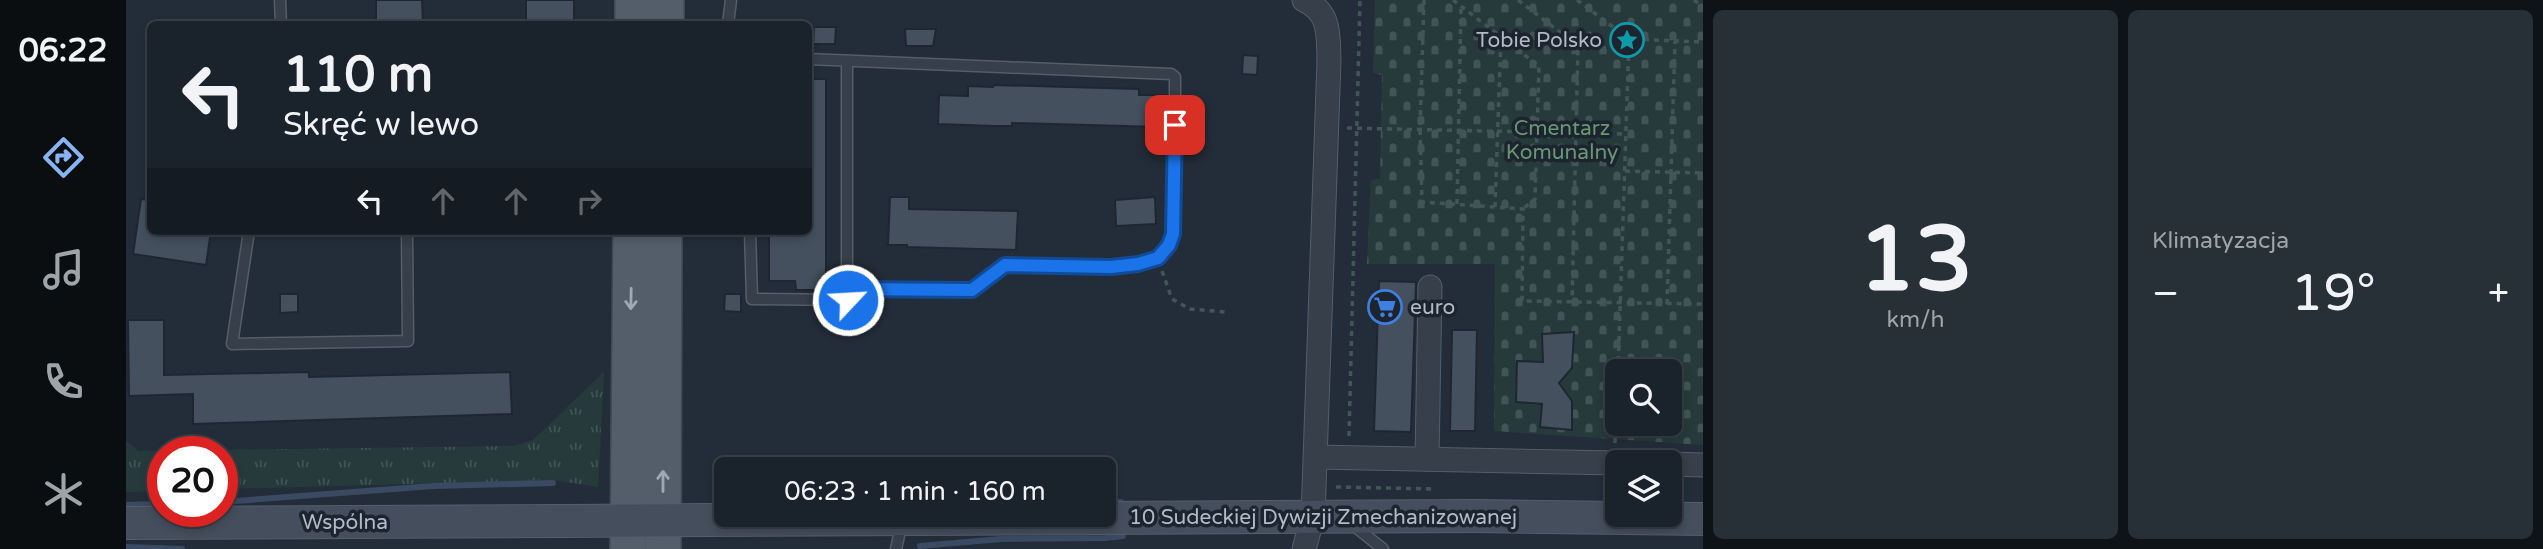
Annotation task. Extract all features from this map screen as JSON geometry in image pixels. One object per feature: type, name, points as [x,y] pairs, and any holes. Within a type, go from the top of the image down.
[{"type":"main road","points":[[633,21],[634,0]]},
{"type":"main road","points":[[666,0],[666,21]]},
{"type":"main road","points":[[628,549],[631,235]]},
{"type":"main road","points":[[663,549],[664,235]]},
{"type":"street","points":[[1304,0],[1314,5],[1328,24],[1316,457],[1335,507],[1304,549]]},
{"type":"street","points":[[1427,459],[1430,287]]},
{"type":"street","points":[[1316,457],[1605,463]]},
{"type":"street","points":[[1682,464],[1703,465]]},
{"type":"street","name":"10 Sudeckiej Dywizji Zmechanizowanej","points":[[565,521],[708,520],[899,534],[1335,507],[1605,518]]},
{"type":"street","name":"10 Sudeckiej Dywizji Zmechanizowanej","points":[[1682,519],[1703,519]]},
{"type":"street","name":"Wspólna","points":[[126,523],[565,521]]},
{"type":"lane","points":[[280,0],[281,21]]},
{"type":"lane","points":[[728,21],[731,0]]},
{"type":"lane","points":[[812,59],[1171,74],[1175,77],[1175,221],[1169,245],[1158,258],[1138,264],[1111,267],[1005,265],[972,290],[847,289]]},
{"type":"lane","points":[[750,235],[752,299],[848,300],[847,61]]},
{"type":"lane","points":[[248,235],[232,344],[408,341],[407,235]]},
{"type":"lane","points":[[1335,507],[1383,549]]},
{"type":"path","points":[[1335,507],[1349,458],[1360,0]]},
{"type":"path","points":[[1424,0],[1420,129],[1422,202],[1523,209],[1535,199],[1539,65],[1453,0]]},
{"type":"path","points":[[1518,0],[1578,46],[1572,302]]},
{"type":"path","points":[[1577,0],[1629,39],[1703,42]]},
{"type":"path","points":[[1694,0],[1703,7]]},
{"type":"path","points":[[1457,204],[1461,6]]},
{"type":"path","points":[[1495,207],[1500,36]]},
{"type":"path","points":[[1618,359],[1629,39]]},
{"type":"path","points":[[1667,304],[1675,41]]},
{"type":"path","points":[[1327,128],[1625,134]]},
{"type":"path","points":[[1624,171],[1703,173]]},
{"type":"path","points":[[1523,209],[1522,301],[1703,304]]},
{"type":"path","points":[[1158,258],[1172,299],[1190,309],[1225,313]]},
{"type":"green space","name":"Cmentarz Komunalny","points":[[1375,0],[1703,0],[1703,445],[1494,431],[1495,264],[1367,264],[1371,180],[1380,179],[1382,75],[1373,73]]},
{"type":"green space","points":[[604,372],[598,487],[553,480],[238,489],[238,450],[514,446],[533,440]]},
{"type":"green space","points":[[126,441],[138,451],[147,451],[147,491],[126,492]]},
{"type":"building","points":[[376,0],[422,0],[423,21],[376,21]]},
{"type":"building","points":[[526,0],[574,0],[574,21],[526,21]]},
{"type":"building","points":[[814,27],[836,27],[835,44],[813,44]]},
{"type":"building","points":[[905,29],[936,29],[933,46],[906,46]]},
{"type":"building","points":[[1243,55],[1258,56],[1257,75],[1242,74]]},
{"type":"building","points":[[812,79],[826,79],[826,290],[796,290],[795,281],[769,281],[769,235],[812,235]]},
{"type":"building","points":[[968,86],[1139,89],[1139,95],[1161,95],[1161,127],[938,124],[939,95],[968,96]]},
{"type":"building","points":[[890,197],[909,197],[909,209],[1018,211],[1016,250],[888,245]]},
{"type":"building","points":[[1155,197],[1156,224],[1116,226],[1115,200]]},
{"type":"building","points":[[141,199],[147,200],[147,235],[210,235],[206,265],[133,254]]},
{"type":"building","points":[[1379,281],[1416,282],[1411,432],[1374,431]]},
{"type":"building","points":[[280,294],[298,294],[298,312],[280,313]]},
{"type":"building","points":[[725,294],[741,294],[741,312],[724,311]]},
{"type":"building","points":[[128,320],[164,320],[164,375],[309,372],[309,377],[510,372],[512,414],[193,424],[193,394],[129,396]]},
{"type":"building","points":[[1452,330],[1477,330],[1475,431],[1450,431]]},
{"type":"building","points":[[1574,332],[1572,368],[1559,383],[1572,401],[1572,430],[1540,427],[1542,404],[1516,402],[1517,361],[1543,362],[1542,334]]},
{"type":"waterway","points":[[238,501],[433,486],[553,483]]},
{"type":"waterway","points":[[1116,502],[1121,502]]},
{"type":"waterway","points":[[126,505],[147,504]]},
{"type":"waterway","points":[[920,546],[1001,539],[1123,536]]},
{"type":"waterway","points":[[126,547],[182,549]]},
{"type":"place","name":"Tobie Polsko","points":[[1627,40]]},
{"type":"place","name":"euro","points":[[1385,307]]},
{"type":"route","points":[[848,300],[847,289],[972,290],[1005,265],[1111,267],[1138,264],[1158,258],[1169,245],[1175,221],[1175,125]]}]
